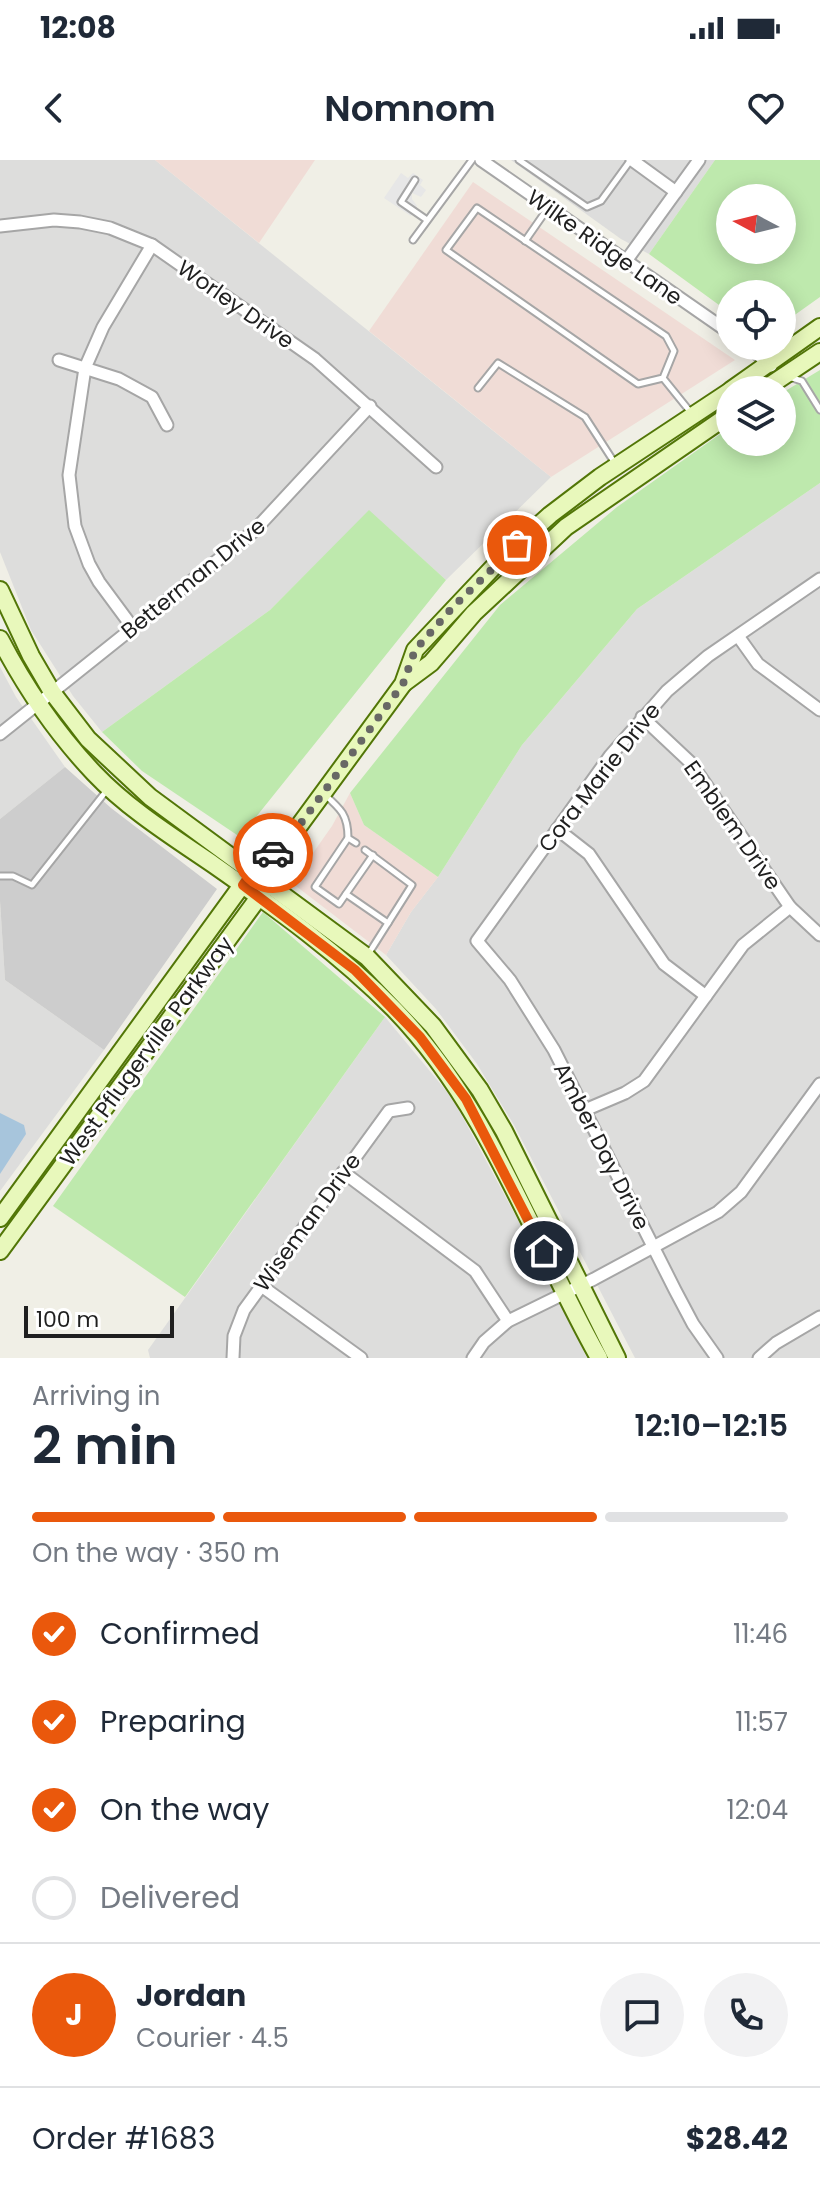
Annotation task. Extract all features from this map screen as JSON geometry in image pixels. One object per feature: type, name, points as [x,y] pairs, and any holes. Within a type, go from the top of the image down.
[{"type":"main road","name":"West Pflugerville Parkway","points":[[751,376],[820,327]]},
{"type":"main road","points":[[785,375],[820,352]]},
{"type":"main road","name":"West Pflugerville Parkway","points":[[0,1251],[278,871],[282,849],[403,684],[415,650],[500,560],[550,515],[616,466],[716,399]]},
{"type":"main road","name":"West Pflugerville Parkway","points":[[403,684],[431,663],[474,613],[566,527],[716,424]]},
{"type":"main road","points":[[0,590],[68,743],[95,774],[156,825],[243,885],[264,890],[367,957],[433,1026],[480,1090],[504,1131],[617,1358]]},
{"type":"main road","points":[[0,639],[45,697],[122,773],[189,827],[252,871],[264,890],[355,970],[420,1037],[466,1099],[599,1358]]},
{"type":"main road","name":"West Pflugerville Parkway","points":[[0,1218],[261,859],[282,849]]},
{"type":"main road","points":[[341,959],[362,962],[367,957]]},
{"type":"main road","points":[[36,1169],[52,1180]]},
{"type":"street","name":"Wilke Ridge Lane","points":[[481,160],[716,323]]},
{"type":"street","points":[[632,160],[676,192]]},
{"type":"street","points":[[626,261],[699,160]]},
{"type":"street","name":"Worley Drive","points":[[0,226],[54,220],[80,222],[110,228],[152,245],[315,359],[436,467]]},
{"type":"street","points":[[133,628],[89,564],[75,526],[69,475],[85,368],[103,327],[152,245]]},
{"type":"street","points":[[59,360],[119,379],[152,397],[167,425]]},
{"type":"street","points":[[764,360],[785,375]]},
{"type":"street","name":"Betterman Drive","points":[[0,734],[254,531],[370,406]]},
{"type":"street","name":"Cora Marie Drive","points":[[477,941],[610,756],[642,717],[695,666],[820,579]]},
{"type":"street","points":[[738,636],[758,664],[820,710]]},
{"type":"street","name":"Emblem Drive","points":[[642,717],[677,748],[705,781],[790,907],[820,935]]},
{"type":"street","points":[[109,787],[122,773]]},
{"type":"street","points":[[557,829],[589,854],[664,964],[706,996]]},
{"type":"street","points":[[585,1110],[644,1081],[743,945],[790,907]]},
{"type":"street","name":"Amber Day Drive","points":[[477,941],[528,1005],[693,1324],[717,1358]]},
{"type":"street","points":[[473,1358],[484,1342],[508,1321],[581,1286],[718,1212],[741,1192],[815,1102],[820,1084]]},
{"type":"street","name":"Wiseman Drive","points":[[233,1358],[234,1336],[240,1319],[260,1285],[389,1111],[408,1108]]},
{"type":"street","points":[[343,1172],[475,1271],[508,1321]]},
{"type":"street","points":[[260,1285],[361,1358]]},
{"type":"street","points":[[759,1358],[776,1343],[820,1317]]},
{"type":"lane","points":[[413,240],[472,160]]},
{"type":"lane","points":[[519,160],[587,207],[601,201],[632,160]]},
{"type":"lane","points":[[415,180],[401,202],[427,220]]},
{"type":"lane","points":[[525,241],[549,207]]},
{"type":"lane","points":[[477,208],[666,336],[674,351],[663,378],[638,384],[446,250],[477,208]]},
{"type":"lane","points":[[478,388],[498,363],[585,417],[616,466]]},
{"type":"lane","points":[[785,375],[802,381],[820,410]]},
{"type":"lane","points":[[663,378],[693,415]]},
{"type":"lane","points":[[0,876],[13,876],[32,885],[109,787]]},
{"type":"lane","points":[[323,793],[343,810],[348,819],[348,838],[315,887],[339,904],[373,855]]},
{"type":"lane","points":[[348,838],[356,843]]},
{"type":"lane","points":[[365,850],[412,885],[367,957]]},
{"type":"lane","points":[[346,894],[388,923]]},
{"type":"shaded area","points":[[0,160],[155,160],[551,477],[446,580],[369,511],[270,610],[102,732],[73,696],[31,630],[0,552]]},
{"type":"shaded area","points":[[155,160],[315,160],[259,243]]},
{"type":"shaded area","points":[[511,160],[715,160],[649,254],[621,239]]},
{"type":"shaded area","points":[[401,173],[408,178],[413,173],[423,180],[420,185],[426,190],[421,197],[412,193],[417,206],[411,216],[384,198]]},
{"type":"shaded area","points":[[473,182],[716,347],[716,360],[735,360],[551,477],[369,331]]},
{"type":"shaded area","points":[[820,483],[820,1358],[635,1358],[514,1125],[477,1064],[436,1009],[386,955],[522,745],[637,609]]},
{"type":"shaded area","points":[[0,667],[16,697],[65,767],[0,819]]},
{"type":"shaded area","points":[[65,767],[111,808],[217,889],[104,1050],[5,980],[0,901],[0,819]]},
{"type":"shaded area","points":[[350,793],[364,825],[438,877],[411,912],[386,955],[292,883],[332,826]]},
{"type":"shaded area","points":[[0,901],[5,980],[104,1050],[0,1191]]},
{"type":"shaded area","points":[[385,1017],[453,1099],[587,1358],[150,1358],[148,1350]]},
{"type":"green space","points":[[715,160],[820,160],[820,297],[796,314],[796,280],[716,280],[716,303],[649,254]]},
{"type":"green space","points":[[820,370],[820,483],[637,609],[522,745],[438,877],[364,825],[350,793],[500,605],[617,507],[716,437],[716,456],[796,456],[796,385]]},
{"type":"green space","points":[[369,510],[446,580],[240,837],[142,771],[102,732],[270,610]]},
{"type":"green space","points":[[263,912],[385,1017],[185,1297],[53,1206]]},
{"type":"water","points":[[0,1113],[24,1125],[26,1134],[0,1174]]},
{"type":"way so far","points":[[273,853],[282,849],[403,684],[415,650],[453,607],[517,545]]},
{"type":"route","points":[[273,853],[261,859],[243,885],[355,970],[420,1037],[466,1099],[544,1251]]}]
